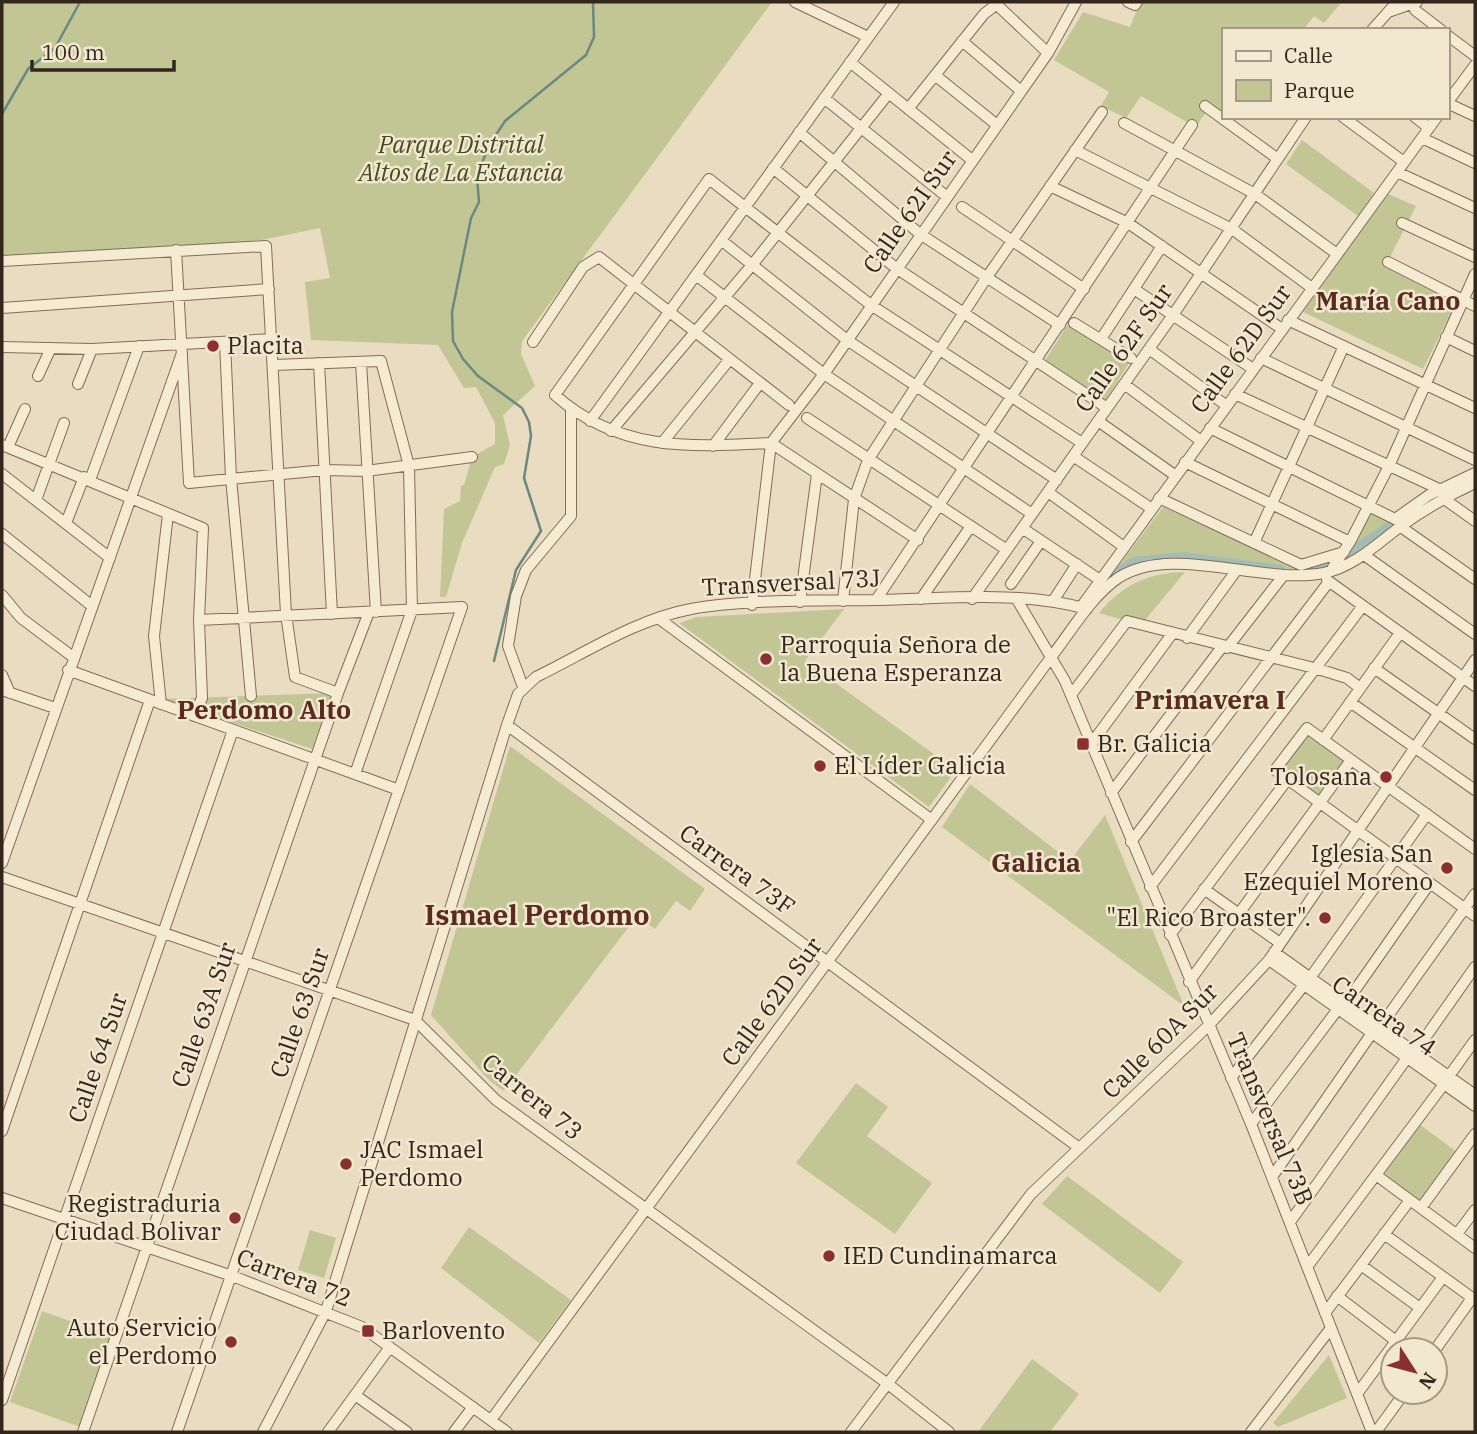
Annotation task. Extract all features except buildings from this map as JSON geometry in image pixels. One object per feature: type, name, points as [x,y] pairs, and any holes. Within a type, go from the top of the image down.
[{"type":"street","points":[[795,2],[868,37]]},
{"type":"street","points":[[590,421],[892,2]]},
{"type":"street","points":[[1009,13],[1015,2]]},
{"type":"street","name":"Calle 62I Sur","points":[[771,443],[824,374],[1048,53],[1076,2]]},
{"type":"street","points":[[1373,28],[1397,2]]},
{"type":"street","points":[[908,108],[995,3],[1009,13],[1048,53]]},
{"type":"street","points":[[1387,12],[1416,6],[1439,28]]},
{"type":"street","points":[[1449,36],[1475,56]]},
{"type":"street","points":[[962,41],[1021,91]]},
{"type":"street","points":[[850,62],[972,160]]},
{"type":"street","points":[[1451,91],[1475,67]]},
{"type":"street","points":[[936,76],[997,125]]},
{"type":"street","points":[[611,431],[752,265],[889,93]]},
{"type":"street","points":[[824,98],[946,197]]},
{"type":"street","points":[[1449,104],[1475,116]]},
{"type":"street","points":[[1205,106],[1222,118]]},
{"type":"street","points":[[843,601],[854,499],[869,460],[987,277],[1102,112]]},
{"type":"street","points":[[1223,119],[1278,159]]},
{"type":"street","name":"Calle 62F Sur","points":[[972,599],[1174,315],[1305,119]]},
{"type":"street","points":[[1345,119],[1404,162]]},
{"type":"street","points":[[1418,119],[1429,128]]},
{"type":"street","name":"Calle 62D Sur","points":[[491,1420],[1052,656],[1100,580],[1436,119]]},
{"type":"street","points":[[1124,123],[1255,194],[1337,254]]},
{"type":"street","points":[[876,600],[1192,125]]},
{"type":"street","points":[[799,132],[920,234],[1060,325]]},
{"type":"street","points":[[1422,138],[1475,163]]},
{"type":"street","points":[[1075,150],[1232,229],[1312,288]]},
{"type":"street","points":[[773,168],[896,268],[1107,408]]},
{"type":"street","points":[[1397,172],[1475,208]]},
{"type":"street","points":[[918,540],[771,443],[712,446],[633,439],[590,421],[571,410],[555,395],[709,179],[871,305],[1082,443]]},
{"type":"street","points":[[1050,186],[1128,223],[1285,324],[1344,346],[1475,408]]},
{"type":"street","points":[[962,207],[1084,289]]},
{"type":"street","points":[[1402,223],[1475,257]]},
{"type":"street","points":[[721,240],[847,340],[1057,480]]},
{"type":"street","points":[[2,261],[266,246],[286,614],[295,677],[338,692]]},
{"type":"street","points":[[1101,339],[1162,246]]},
{"type":"street","points":[[176,250],[189,483],[325,470],[366,471],[472,457]]},
{"type":"street","points":[[533,342],[583,267],[599,257],[789,405]]},
{"type":"street","points":[[1388,262],[1475,306]]},
{"type":"street","points":[[1131,842],[1272,659],[1347,547],[1389,466],[1475,274]]},
{"type":"street","points":[[696,275],[824,374],[1032,514]]},
{"type":"street","points":[[2,308],[269,289]]},
{"type":"street","points":[[1134,289],[1253,369]]},
{"type":"street","points":[[1074,323],[1131,358]]},
{"type":"street","points":[[1446,337],[1475,351]]},
{"type":"street","points":[[2,346],[92,349],[139,346],[182,349],[225,342],[273,339]]},
{"type":"street","points":[[225,342],[231,478],[251,696]]},
{"type":"street","points":[[66,523],[87,478],[139,346]]},
{"type":"street","points":[[1254,543],[1344,346]]},
{"type":"street","points":[[38,376],[51,348]]},
{"type":"street","points":[[78,384],[92,349]]},
{"type":"street","points":[[2,863],[68,670],[132,500],[182,349]]},
{"type":"street","points":[[1149,349],[1227,405]]},
{"type":"street","points":[[1261,358],[1475,460]]},
{"type":"street","points":[[662,443],[730,359]]},
{"type":"street","points":[[274,365],[381,361],[409,466],[412,610],[355,774]]},
{"type":"street","points":[[361,362],[373,612]]},
{"type":"street","points":[[319,363],[332,614]]},
{"type":"street","points":[[712,446],[760,383]]},
{"type":"street","points":[[1124,384],[1201,441]]},
{"type":"street","points":[[1235,394],[1389,466],[1441,494],[1475,521]]},
{"type":"street","points":[[25,409],[5,446],[50,462],[132,500],[203,528],[199,620],[202,698],[194,716]]},
{"type":"street","points":[[263,1432],[326,1311],[520,690],[508,646],[516,596],[526,570],[570,516],[571,410]]},
{"type":"street","points":[[807,418],[1007,550]]},
{"type":"street","points":[[1098,421],[1176,476]]},
{"type":"street","points":[[36,500],[64,423]]},
{"type":"street","points":[[1210,428],[1369,506],[1398,523],[1475,579]]},
{"type":"street","points":[[752,605],[771,443]]},
{"type":"street","points":[[1073,456],[1152,509]]},
{"type":"street","points":[[1185,462],[1272,504],[1347,547]]},
{"type":"street","points":[[1084,608],[1107,587],[1132,572],[1174,564],[1283,576],[1328,575],[1364,555],[1398,523],[1475,473]]},
{"type":"street","points":[[2,474],[110,558]]},
{"type":"street","points":[[800,602],[817,474]]},
{"type":"street","points":[[1441,494],[1475,483]]},
{"type":"street","points":[[1048,492],[1124,547]]},
{"type":"street","points":[[1159,498],[1301,565],[1347,547]]},
{"type":"street","points":[[161,704],[154,636],[168,514]]},
{"type":"street","points":[[921,599],[971,526]]},
{"type":"street","points":[[1022,528],[1100,580]]},
{"type":"street","points":[[3,536],[92,606]]},
{"type":"street","points":[[1011,584],[1041,541]]},
{"type":"street","points":[[1364,555],[1475,634]]},
{"type":"street","points":[[1054,601],[1077,564]]},
{"type":"street","points":[[1187,638],[1236,571]]},
{"type":"street","points":[[1328,575],[1362,607],[1475,686]]},
{"type":"street","points":[[1111,793],[1224,647],[1283,576]]},
{"type":"street","points":[[2,595],[21,618],[73,657]]},
{"type":"street","name":"Transversal 73J","points":[[520,690],[536,677],[658,618],[692,609],[800,602],[1016,598],[1054,601],[1084,608]]},
{"type":"street","name":"Transversal 73B","points":[[1016,598],[1052,656],[1071,695],[1189,982],[1251,1124],[1374,1432]]},
{"type":"street","name":"Calle 63 Sur","points":[[177,1432],[462,607],[412,610]]},
{"type":"street","points":[[1150,887],[1318,669],[1362,607]]},
{"type":"street","points":[[199,620],[412,610]]},
{"type":"street","name":"Calle 63A Sur","points":[[83,1432],[338,692],[373,612]]},
{"type":"street","points":[[658,618],[932,820]]},
{"type":"street","points":[[1071,695],[1127,621],[1318,669],[1347,678],[1360,688]]},
{"type":"street","points":[[1323,740],[1400,633]]},
{"type":"street","points":[[1091,744],[1172,634]]},
{"type":"street","name":"Calle 60A Sur","points":[[851,1432],[1031,1194],[1208,1026],[1271,956],[1475,660]]},
{"type":"street","points":[[1374,668],[1475,739]]},
{"type":"street","points":[[68,670],[399,790]]},
{"type":"street","points":[[2,676],[6,691],[55,708]]},
{"type":"street","points":[[2,1131],[150,700]]},
{"type":"street","points":[[1350,702],[1475,790]]},
{"type":"street","name":"Carrera 73F","points":[[507,725],[1078,1147]]},
{"type":"street","points":[[1475,849],[1307,728],[1275,770],[1475,915]]},
{"type":"street","name":"Calle 64 Sur","points":[[2,1399],[233,730]]},
{"type":"street","points":[[1189,982],[1351,760]]},
{"type":"street","points":[[1170,935],[1288,779]]},
{"type":"street","points":[[1231,1078],[1307,981],[1427,814]]},
{"type":"street","name":"Carrera 73","points":[[2,877],[415,1020],[496,1100],[888,1384],[948,1432]]},
{"type":"street","points":[[1251,1124],[1342,1006],[1430,883]]},
{"type":"street","points":[[1204,889],[1280,943]]},
{"type":"street","points":[[1272,1177],[1475,894]]},
{"type":"street","name":"Carrera 74","points":[[1271,956],[1447,1080],[1475,1095]]},
{"type":"street","points":[[1290,1222],[1475,967]]},
{"type":"street","points":[[1307,1267],[1475,1040]]},
{"type":"street","name":"Carrera 74","points":[[1447,1080],[1475,1106]]},
{"type":"street","points":[[1421,1208],[1475,1134]]},
{"type":"street","points":[[1376,1175],[1475,1248]]},
{"type":"street","name":"Carrera 72","points":[[2,1198],[231,1276],[362,1327],[508,1432]]},
{"type":"street","points":[[1325,1313],[1410,1200]]},
{"type":"street","points":[[1457,1234],[1475,1210]]},
{"type":"street","points":[[1384,1234],[1474,1299],[1446,1336]]},
{"type":"street","points":[[1361,1265],[1420,1308]]},
{"type":"street","points":[[1400,1336],[1443,1277]]},
{"type":"street","points":[[1337,1296],[1389,1336]]},
{"type":"street","points":[[1251,1432],[1331,1328]]},
{"type":"street","points":[[328,1432],[390,1347]]},
{"type":"street","points":[[1357,1394],[1379,1364]]},
{"type":"street","points":[[355,1395],[392,1428],[407,1432]]},
{"type":"street","points":[[1374,1432],[1394,1406]]},
{"type":"street","points":[[454,1432],[473,1407]]},
{"type":"green space","name":"Parque Distrital Altos de La Estancia","points":[[2,2],[772,2],[522,341],[521,354],[535,386],[503,415],[510,445],[504,464],[495,467],[462,543],[446,597],[440,597],[444,509],[460,501],[461,486],[464,485],[472,457],[495,444],[495,423],[476,387],[464,388],[438,345],[311,340],[305,282],[330,278],[320,228],[262,240],[2,260]]},
{"type":"green space","points":[[1140,2],[1342,2],[1324,23],[1314,16],[1305,28],[1222,28],[1222,115],[1208,109],[1196,127],[1141,96],[1126,118],[1101,106],[1109,92],[1054,60],[1083,12],[1130,27]]},
{"type":"green space","points":[[1302,140],[1374,193],[1358,216],[1286,164]]},
{"type":"green space","points":[[1388,194],[1416,206],[1386,265],[1457,301],[1423,369],[1303,312]]},
{"type":"green space","points":[[1068,324],[1129,363],[1105,401],[1044,362]]},
{"type":"green space","points":[[1163,507],[1307,571],[1183,557],[1134,562],[1111,576]]},
{"type":"green space","points":[[1370,511],[1395,523],[1347,555]]},
{"type":"green space","points":[[1185,572],[1141,625],[1099,613],[1117,594],[1138,582],[1160,575]]},
{"type":"green space","points":[[844,609],[805,661],[956,770],[929,807],[679,623],[697,617]]},
{"type":"green space","points":[[333,693],[312,749],[161,699]]},
{"type":"green space","points":[[1307,733],[1344,761],[1318,796],[1281,768]]},
{"type":"green space","points":[[510,746],[705,889],[690,911],[676,901],[655,929],[637,916],[504,1091],[490,1081],[431,1015]]},
{"type":"green space","points":[[970,784],[1070,861],[1105,815],[1184,1006],[942,827]]},
{"type":"green space","points":[[856,1083],[888,1107],[867,1136],[932,1183],[895,1234],[796,1163]]},
{"type":"green space","points":[[1419,1124],[1457,1152],[1420,1203],[1382,1175]]},
{"type":"green space","points":[[1067,1176],[1183,1262],[1160,1293],[1042,1204]]},
{"type":"green space","points":[[469,1227],[571,1300],[539,1343],[441,1268]]},
{"type":"green space","points":[[310,1230],[336,1238],[324,1278],[298,1270]]},
{"type":"green space","points":[[42,1311],[112,1336],[80,1427],[10,1402]]},
{"type":"green space","points":[[1329,1355],[1347,1398],[1278,1427],[1273,1423]]},
{"type":"green space","points":[[1032,1359],[1079,1394],[1050,1432],[978,1432]]},
{"type":"waterway","points":[[2,114],[28,69],[55,48],[80,2]]},
{"type":"waterway","points":[[494,661],[516,570],[541,531],[524,478],[531,436],[529,422],[522,408],[478,376],[463,359],[453,341],[452,312],[471,218],[479,202],[477,177],[488,147],[505,121],[586,55],[594,37],[593,2]]},
{"type":"waterway","points":[[1302,571],[1347,555],[1405,516]]},
{"type":"waterway","points":[[1111,576],[1134,562],[1183,557],[1280,570]]},
{"type":"place","name":"Placita","points":[[213,346]]},
{"type":"place","name":"Parroquia Señora de la Buena Esperanza","points":[[766,659]]},
{"type":"place","name":"Br. Galicia","points":[[1083,744]]},
{"type":"place","name":"El Líder Galicia","points":[[820,766]]},
{"type":"place","name":"Tolosana","points":[[1386,777]]},
{"type":"place","name":"Iglesia San Ezequiel Moreno","points":[[1447,868]]},
{"type":"place","name":"\"El Rico Broaster\".","points":[[1325,918]]},
{"type":"place","name":"JAC Ismael Perdomo","points":[[346,1164]]},
{"type":"place","name":"Registraduria Ciudad Bolivar","points":[[235,1218]]},
{"type":"place","name":"IED Cundinamarca","points":[[829,1256]]},
{"type":"place","name":"Barlovento","points":[[368,1331]]},
{"type":"place","name":"Auto Servicio el Perdomo","points":[[231,1342]]},
{"type":"district","name":"María Cano","points":[[1388,301]]},
{"type":"district","name":"Primavera I","points":[[1210,700]]},
{"type":"district","name":"Perdomo Alto","points":[[264,710]]},
{"type":"district","name":"Galicia","points":[[1036,863]]},
{"type":"district","name":"Ismael Perdomo","points":[[537,915]]}]
